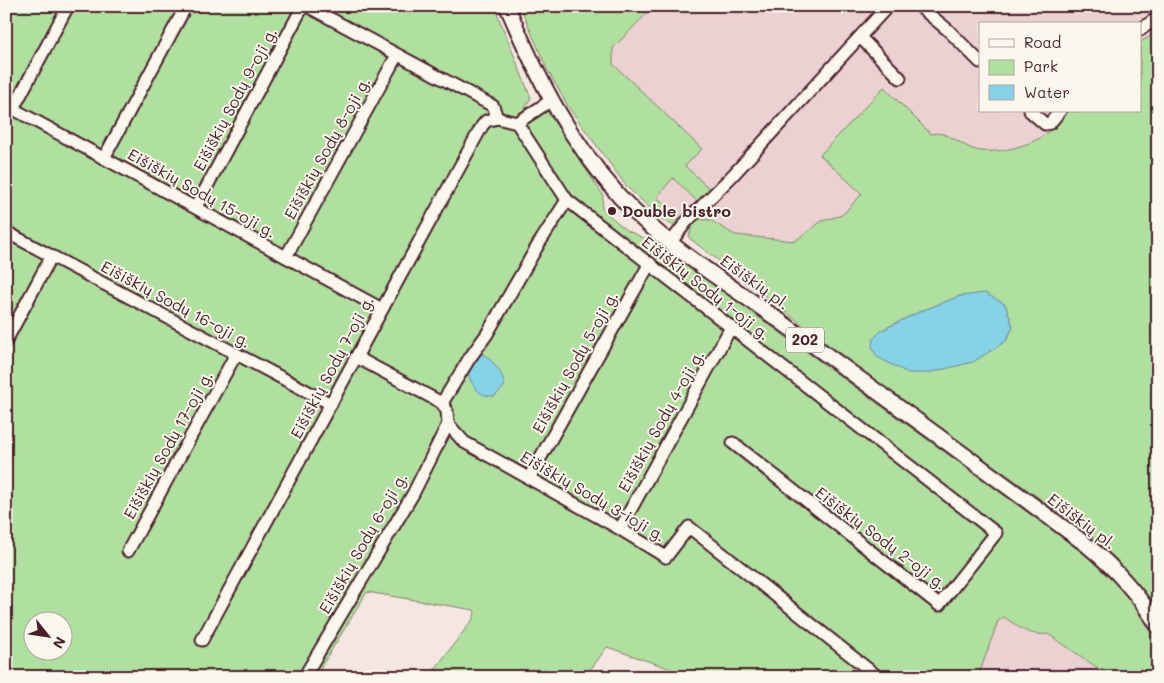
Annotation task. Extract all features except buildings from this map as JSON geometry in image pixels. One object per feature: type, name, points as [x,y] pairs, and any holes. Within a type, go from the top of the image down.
[{"type":"main road","name":"Eišiškių pl.","points":[[507,6],[534,70],[550,101],[578,144],[620,197],[671,242],[1088,546],[1123,578],[1158,626]]},
{"type":"street","points":[[10,107],[68,6]]},
{"type":"street","points":[[104,158],[186,6]]},
{"type":"street","name":"Eišiškių Sodų 9-oji g.","points":[[196,207],[302,6]]},
{"type":"street","points":[[307,6],[493,106],[496,108],[497,118],[517,123],[550,101]]},
{"type":"street","points":[[671,242],[687,221],[732,176],[888,6]]},
{"type":"street","points":[[919,6],[948,30],[979,61]]},
{"type":"street","points":[[1142,29],[1154,20]]},
{"type":"street","points":[[860,37],[900,78]]},
{"type":"street","name":"Eišiškių Sodų 8-oji g.","points":[[286,257],[397,55]]},
{"type":"street","name":"Eišiškių Sodų 15-oji g.","points":[[10,107],[382,309]]},
{"type":"street","points":[[1031,112],[1045,124],[1050,123],[1059,112]]},
{"type":"street","name":"Eišiškių Sodų 7-oji g.","points":[[202,640],[482,126],[486,121],[497,118]]},
{"type":"street","name":"Eišiškių Sodų 1-oji g.","points":[[517,123],[567,200],[650,263],[730,329],[889,448],[996,533]]},
{"type":"street","points":[[356,357],[442,404],[469,360],[488,334],[538,245],[567,200]]},
{"type":"street","name":"Eišiškių Sodų 16-oji g.","points":[[6,232],[331,404]]},
{"type":"street","points":[[6,341],[51,257]]},
{"type":"street","name":"Eišiškių Sodų 5-oji g.","points":[[529,478],[650,263]]},
{"type":"street","name":"Eišiškių Sodų 4-oji g.","points":[[620,529],[730,329]]},
{"type":"street","name":"Eišiškių Sodų 17-oji g.","points":[[128,551],[236,354]]},
{"type":"street","name":"Eišiškių Sodų 3-ioji g.","points":[[442,404],[447,411],[448,424],[464,442],[620,529],[666,557],[689,527],[878,677]]},
{"type":"street","name":"Eišiškių Sodų 6-oji g.","points":[[304,677],[413,494],[448,424]]},
{"type":"street","name":"Eišiškių Sodų 2-oji g.","points":[[733,443],[939,605],[996,533]]},
{"type":"shaded area","points":[[654,6],[1158,6],[1158,32],[1142,41],[1142,22],[979,22],[979,112],[1066,112],[1047,133],[1026,145],[993,151],[972,149],[862,194],[842,215],[822,221],[795,241],[735,235],[710,220],[691,229],[689,238],[672,225],[681,219],[657,198],[673,178],[710,190],[684,165],[701,149],[613,64],[613,48]]},
{"type":"shaded area","points":[[1004,617],[1027,633],[1037,636],[1048,634],[1111,677],[978,677],[998,621]]},
{"type":"green space","points":[[6,6],[494,6],[531,98],[521,114],[547,111],[603,195],[602,209],[626,230],[655,243],[702,276],[1081,551],[1115,583],[1133,604],[1158,645],[1158,677],[1111,677],[1048,634],[1030,633],[1004,617],[998,621],[978,677],[681,677],[683,673],[607,647],[585,677],[555,677],[545,668],[536,677],[429,677],[473,619],[474,610],[367,592],[315,677],[6,677]]},
{"type":"green space","points":[[520,6],[654,6],[613,48],[613,64],[702,149],[685,166],[711,190],[699,203],[673,178],[657,197],[681,219],[672,225],[664,221],[627,187],[569,108],[547,69]]},
{"type":"green space","points":[[1158,32],[1158,610],[1124,567],[1084,530],[892,393],[689,238],[691,229],[697,219],[710,220],[735,235],[795,241],[822,221],[842,215],[862,194],[820,155],[884,87],[931,134],[937,133],[948,136],[968,147],[981,151],[1011,149],[1021,146],[1049,132],[1066,112],[1142,112],[1142,41]],"holes":[[[960,296],[1005,304],[1013,327],[1006,341],[994,348],[882,330],[919,312]]]},
{"type":"water","points":[[985,293],[1005,304],[1013,327],[1006,341],[973,362],[928,373],[908,373],[877,357],[872,347],[873,339],[882,330],[919,312],[960,296]]},
{"type":"water","points":[[481,354],[493,363],[503,378],[504,387],[495,396],[484,395],[476,390],[467,371]]},
{"type":"place","name":"Double bistro","points":[[612,211]]}]
